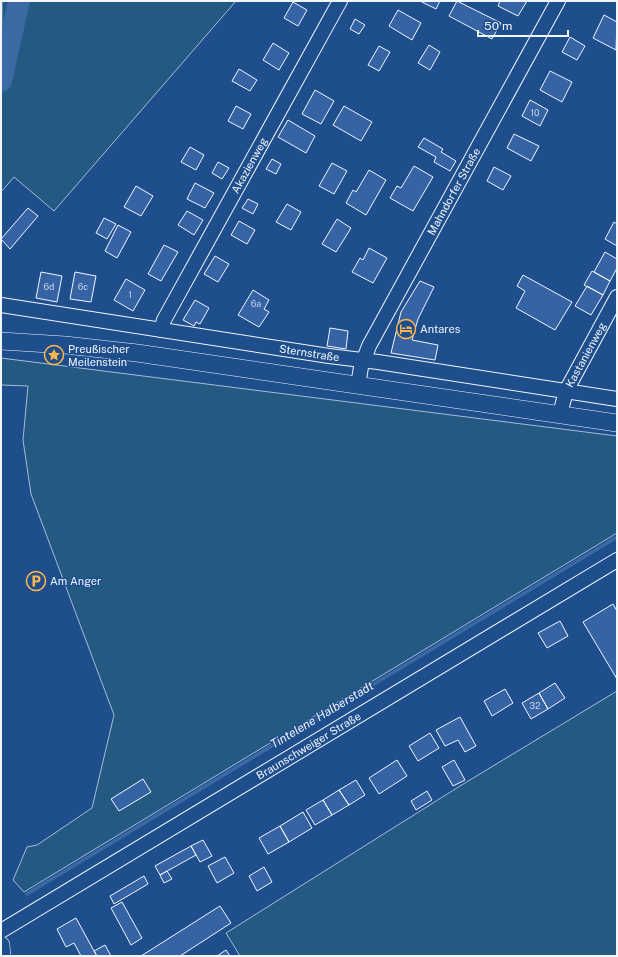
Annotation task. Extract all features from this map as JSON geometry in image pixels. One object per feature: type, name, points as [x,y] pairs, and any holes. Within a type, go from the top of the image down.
[{"type":"main road","points":[[1,341],[102,348],[617,423]]},
{"type":"main road","points":[[1,945],[2,956]]},
{"type":"street","name":"Akazienweg","points":[[161,330],[164,320],[340,1]]},
{"type":"street","name":"Mahndorfer Straße","points":[[358,385],[363,360],[558,1]]},
{"type":"street","name":"Kastanienweg","points":[[560,414],[566,391],[617,297]]},
{"type":"street","name":"Sternstraße","points":[[1,305],[617,399]]},
{"type":"street","name":"Braunschweiger Straße","points":[[1,931],[617,560]]},
{"type":"shaded area","points":[[2,1],[236,1],[54,211],[14,177],[1,192]]},
{"type":"shaded area","points":[[1,358],[617,436],[617,533],[24,892],[13,880],[27,847],[37,845],[92,808],[114,715],[31,494],[23,440],[28,386],[1,385]]},
{"type":"shaded area","points":[[617,691],[617,956],[240,956],[226,933],[460,786]]},
{"type":"building","points":[[420,1],[440,1],[436,9]]},
{"type":"building","points":[[457,1],[501,23],[492,39],[449,16]]},
{"type":"building","points":[[500,1],[527,1],[518,16],[498,6]]},
{"type":"building","points":[[293,2],[307,10],[298,26],[284,18]]},
{"type":"building","points":[[398,10],[421,23],[412,40],[389,26]]},
{"type":"building","points":[[604,15],[617,22],[616,50],[593,38]]},
{"type":"building","points":[[355,19],[365,25],[359,34],[350,29]]},
{"type":"building","points":[[570,37],[585,46],[577,60],[562,52]]},
{"type":"building","points":[[273,43],[289,53],[279,70],[263,60]]},
{"type":"building","points":[[429,45],[440,52],[430,70],[418,63]]},
{"type":"building","points":[[379,46],[390,52],[379,71],[368,65]]},
{"type":"building","points":[[239,69],[257,80],[250,91],[232,81]]},
{"type":"building","points":[[550,71],[572,82],[562,102],[540,90]]},
{"type":"building","points":[[315,90],[334,101],[321,124],[302,114]]},
{"type":"building","points":[[530,100],[548,110],[540,126],[522,116]]},
{"type":"building","points":[[236,106],[251,114],[243,129],[228,121]]},
{"type":"building","points":[[344,106],[372,122],[361,141],[333,125]]},
{"type":"building","points":[[288,120],[315,136],[306,153],[278,137]]},
{"type":"building","points":[[514,134],[539,146],[531,161],[507,148]]},
{"type":"building","points":[[424,138],[443,149],[441,152],[456,161],[450,171],[434,162],[436,157],[418,147]]},
{"type":"building","points":[[190,147],[204,155],[196,170],[181,162]]},
{"type":"building","points":[[272,159],[281,164],[276,174],[266,169]]},
{"type":"building","points":[[218,162],[229,168],[222,179],[212,173]]},
{"type":"building","points":[[332,163],[347,171],[334,194],[319,186]]},
{"type":"building","points":[[414,166],[433,177],[413,211],[390,198],[397,186],[401,188]]},
{"type":"building","points":[[494,167],[511,176],[503,190],[487,181]]},
{"type":"building","points":[[369,170],[386,180],[366,215],[346,203],[353,190],[356,192]]},
{"type":"building","points":[[195,183],[214,193],[205,208],[187,199]]},
{"type":"building","points":[[136,186],[153,196],[141,216],[124,207]]},
{"type":"building","points":[[248,199],[258,204],[253,214],[242,208]]},
{"type":"building","points":[[287,204],[301,212],[291,230],[276,222]]},
{"type":"building","points":[[28,208],[38,216],[10,249],[1,239]]},
{"type":"building","points":[[187,211],[203,220],[194,235],[178,225]]},
{"type":"building","points":[[104,218],[116,224],[107,239],[96,233]]},
{"type":"building","points":[[337,219],[351,228],[336,252],[322,244]]},
{"type":"building","points":[[239,221],[255,230],[247,244],[231,235]]},
{"type":"building","points":[[614,222],[617,224],[617,246],[605,239]]},
{"type":"building","points":[[118,225],[131,232],[117,258],[105,251]]},
{"type":"building","points":[[164,245],[178,252],[161,281],[148,274]]},
{"type":"building","points":[[369,248],[387,258],[373,283],[352,272],[360,258],[363,260]]},
{"type":"building","points":[[605,252],[617,259],[617,268],[610,281],[594,272]]},
{"type":"building","points":[[215,256],[229,264],[218,282],[204,274]]},
{"type":"building","points":[[592,271],[610,281],[603,295],[584,285]]},
{"type":"building","points":[[41,272],[62,276],[57,302],[36,298]]},
{"type":"building","points":[[75,272],[96,276],[91,302],[70,299]]},
{"type":"building","points":[[523,275],[572,302],[555,330],[516,308],[525,291],[517,286]]},
{"type":"building","points":[[126,279],[145,290],[133,311],[114,300]]},
{"type":"building","name":"Antares","points":[[420,281],[434,287],[418,319],[412,340],[438,345],[435,360],[391,353],[401,312]]},
{"type":"building","points":[[587,286],[603,295],[591,315],[575,306]]},
{"type":"building","points":[[253,290],[269,300],[264,309],[269,312],[259,327],[238,315]]},
{"type":"building","points":[[195,300],[209,308],[200,324],[196,322],[194,326],[183,320]]},
{"type":"building","points":[[330,328],[348,331],[346,349],[327,346]]},
{"type":"building","points":[[613,604],[617,611],[617,679],[583,622]]},
{"type":"building","points":[[560,621],[568,636],[547,648],[538,633]]},
{"type":"building","points":[[555,683],[565,698],[548,709],[539,693]]},
{"type":"building","points":[[505,689],[513,703],[492,716],[484,701]]},
{"type":"building","points":[[539,693],[548,709],[531,719],[522,703]]},
{"type":"building","points":[[460,717],[476,746],[465,752],[458,740],[445,746],[436,730]]},
{"type":"building","points":[[430,733],[439,748],[418,761],[409,746]]},
{"type":"building","points":[[397,760],[407,776],[379,794],[369,778]]},
{"type":"building","points":[[454,760],[465,780],[453,786],[442,767]]},
{"type":"building","points":[[143,779],[151,792],[119,811],[111,799]]},
{"type":"building","points":[[356,780],[365,795],[349,805],[339,790]]},
{"type":"building","points":[[339,790],[349,805],[332,815],[323,800]]},
{"type":"building","points":[[427,791],[432,800],[416,810],[411,801]]},
{"type":"building","points":[[323,800],[332,815],[315,825],[306,810]]},
{"type":"building","points":[[303,812],[312,828],[289,842],[280,826]]},
{"type":"building","points":[[280,826],[289,842],[268,854],[259,838]]},
{"type":"building","points":[[203,840],[212,856],[200,862],[191,846]]},
{"type":"building","points":[[191,846],[196,855],[160,875],[155,866]]},
{"type":"building","points":[[225,857],[234,873],[217,883],[208,866]]},
{"type":"building","points":[[264,867],[272,882],[257,891],[249,876]]},
{"type":"building","points":[[167,871],[172,879],[164,883],[160,875]]},
{"type":"building","points":[[144,876],[148,884],[114,904],[110,896]]},
{"type":"building","points":[[122,902],[142,938],[131,945],[111,908]]},
{"type":"building","points":[[220,906],[231,923],[180,956],[141,956]]},
{"type":"building","points":[[76,918],[97,956],[81,956],[74,943],[66,947],[57,929]]},
{"type":"building","points":[[105,945],[111,956],[97,956],[94,951]]},
{"type":"building","points":[[226,950],[230,956],[217,956]]},
{"type":"waterway","points":[[1,81],[19,1]]},
{"type":"waterway","name":"Tintelene Halberstadt","points":[[27,894],[617,537]]},
{"type":"place","name":"Antares","points":[[406,329]]},
{"type":"place","name":"Preußischer Meilenstein","points":[[54,355]]},
{"type":"place","name":"Am Anger","points":[[36,581]]}]
